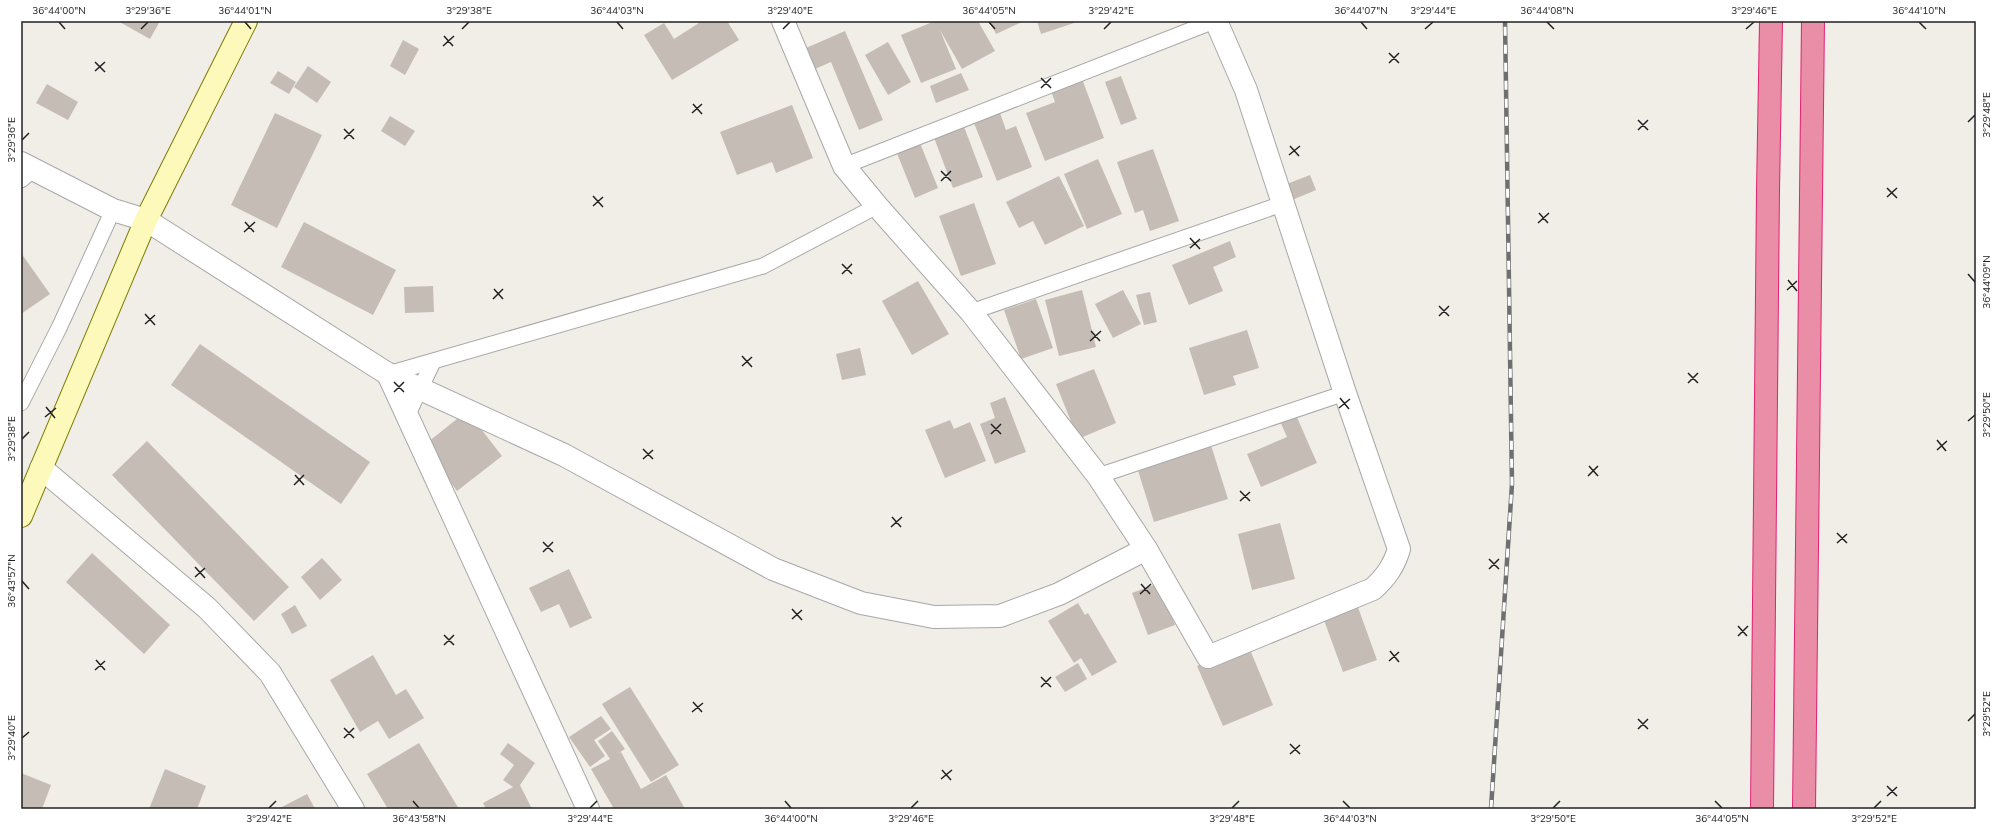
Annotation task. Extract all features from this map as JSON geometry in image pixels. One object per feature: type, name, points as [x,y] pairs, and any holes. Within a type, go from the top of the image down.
[{"type":"highway","points":[[1762,809],[1771,21]]},
{"type":"highway","points":[[1804,809],[1813,21]]},
{"type":"main road","points":[[21,516],[146,220],[246,21]]},
{"type":"street","points":[[783,21],[844,166],[877,206],[971,312],[1098,476],[1146,549],[1208,657],[1373,589],[1386,577],[1395,563],[1399,549],[1345,393],[1246,90],[1215,21]]},
{"type":"street","points":[[25,170],[113,210],[146,220],[388,374],[564,455],[773,569],[861,603],[934,617],[1000,616],[1059,594],[1146,549]]},
{"type":"street","points":[[388,374],[588,809]]},
{"type":"street","points":[[41,468],[207,608],[270,673],[353,809]]},
{"type":"lane","points":[[844,166],[1215,21]]},
{"type":"lane","points":[[971,312],[1282,204]]},
{"type":"lane","points":[[388,374],[763,266],[877,206]]},
{"type":"lane","points":[[21,403],[59,328],[113,210]]},
{"type":"lane","points":[[407,416],[433,362]]},
{"type":"lane","points":[[1098,476],[1345,393]]},
{"type":"building","points":[[118,21],[160,21],[150,39]]},
{"type":"building","points":[[702,21],[727,21],[739,40],[672,80],[644,35],[664,23],[674,39]]},
{"type":"building","points":[[935,21],[978,21],[995,51],[962,69],[940,30],[956,69],[921,83],[901,35]]},
{"type":"building","points":[[990,21],[1024,21],[996,34]]},
{"type":"building","points":[[1037,21],[1080,21],[1041,34]]},
{"type":"building","points":[[845,31],[883,120],[859,130],[831,62],[815,69],[806,48]]},
{"type":"building","points":[[403,40],[419,49],[405,75],[390,66]]},
{"type":"building","points":[[888,42],[911,82],[888,95],[865,55]]},
{"type":"building","points":[[308,66],[331,82],[317,103],[294,87]]},
{"type":"building","points":[[278,71],[296,82],[289,94],[270,83]]},
{"type":"building","points":[[961,73],[969,90],[936,103],[930,86]]},
{"type":"building","points":[[1081,76],[1104,138],[1045,161],[1026,113],[1055,102],[1050,88]]},
{"type":"building","points":[[1121,76],[1137,119],[1121,125],[1105,82]]},
{"type":"building","points":[[47,84],[78,102],[68,120],[36,103]]},
{"type":"building","points":[[792,105],[813,158],[776,173],[772,162],[737,175],[720,132]]},
{"type":"building","points":[[275,113],[322,135],[277,228],[231,205]]},
{"type":"building","points":[[1000,113],[1006,130],[1016,126],[1032,167],[997,181],[974,123]]},
{"type":"building","points":[[390,116],[415,131],[405,146],[381,131]]},
{"type":"building","points":[[963,124],[983,177],[953,188],[933,135]]},
{"type":"building","points":[[920,143],[938,188],[915,198],[896,151]]},
{"type":"building","points":[[1153,149],[1179,221],[1150,231],[1143,210],[1135,213],[1117,162]]},
{"type":"building","points":[[1098,159],[1122,214],[1087,229],[1064,174]]},
{"type":"building","points":[[1310,175],[1316,190],[1285,203],[1279,187]]},
{"type":"building","points":[[1059,176],[1084,226],[1045,245],[1033,221],[1019,228],[1006,202]]},
{"type":"building","points":[[974,203],[996,264],[961,276],[939,216]]},
{"type":"building","points":[[304,222],[396,270],[373,315],[281,267]]},
{"type":"building","points":[[1230,241],[1236,257],[1213,267],[1223,291],[1189,305],[1172,265]]},
{"type":"building","points":[[21,253],[50,294],[21,314]]},
{"type":"building","points":[[918,281],[949,334],[912,355],[882,301]]},
{"type":"building","points":[[433,286],[434,312],[405,313],[404,287]]},
{"type":"building","points":[[1082,290],[1096,347],[1059,356],[1045,300]]},
{"type":"building","points":[[1123,290],[1141,324],[1113,338],[1095,304]]},
{"type":"building","points":[[1150,292],[1157,322],[1144,325],[1136,295]]},
{"type":"building","points":[[1036,299],[1053,348],[1021,359],[1004,310]]},
{"type":"building","points":[[1247,330],[1259,368],[1233,376],[1236,385],[1204,395],[1189,348]]},
{"type":"building","points":[[200,344],[370,462],[341,504],[171,385]]},
{"type":"building","points":[[860,348],[866,375],[842,380],[836,354]]},
{"type":"building","points":[[1094,369],[1116,423],[1078,439],[1056,384]]},
{"type":"building","points":[[1005,397],[1026,452],[995,464],[980,424],[995,418],[990,403]]},
{"type":"building","points":[[467,411],[502,456],[457,491],[423,446]]},
{"type":"building","points":[[1296,415],[1317,463],[1261,487],[1247,454],[1287,437],[1280,421]]},
{"type":"building","points":[[950,420],[954,429],[970,422],[986,461],[945,478],[925,430]]},
{"type":"building","points":[[147,441],[289,587],[254,621],[112,475]]},
{"type":"building","points":[[1210,442],[1228,499],[1154,522],[1136,464]]},
{"type":"building","points":[[1280,523],[1295,579],[1252,590],[1238,534]]},
{"type":"building","points":[[92,553],[170,625],[144,654],[66,582]]},
{"type":"building","points":[[322,558],[342,580],[320,600],[301,577]]},
{"type":"building","points":[[569,569],[592,618],[570,628],[559,604],[541,612],[529,588]]},
{"type":"building","points":[[1159,583],[1175,625],[1148,635],[1132,593]]},
{"type":"building","points":[[1355,599],[1377,660],[1343,672],[1321,612]]},
{"type":"building","points":[[1078,603],[1085,615],[1088,613],[1117,662],[1092,676],[1081,658],[1074,663],[1048,621]]},
{"type":"building","points":[[295,605],[307,626],[292,634],[281,614]]},
{"type":"building","points":[[1248,645],[1273,705],[1223,726],[1197,666]]},
{"type":"building","points":[[373,655],[396,695],[406,689],[424,718],[389,739],[378,721],[360,732],[330,680]]},
{"type":"building","points":[[1078,663],[1087,679],[1065,692],[1055,677]]},
{"type":"building","points":[[630,687],[679,765],[651,782],[602,704]]},
{"type":"building","points":[[601,716],[611,729],[594,740],[605,756],[590,767],[569,737]]},
{"type":"building","points":[[612,731],[625,749],[617,754],[621,752],[641,789],[666,775],[685,809],[614,809],[591,769],[610,759],[598,741]]},
{"type":"building","points":[[419,743],[459,809],[388,809],[367,774]]},
{"type":"building","points":[[508,743],[535,763],[520,785],[532,809],[486,809],[483,803],[513,787],[503,780],[514,765],[500,754]]},
{"type":"building","points":[[165,769],[206,786],[197,809],[149,809]]},
{"type":"building","points":[[21,773],[51,785],[42,809],[21,809]]},
{"type":"building","points":[[307,794],[315,809],[278,809]]},
{"type":"railway","points":[[1491,809],[1512,484],[1505,21]]}]
